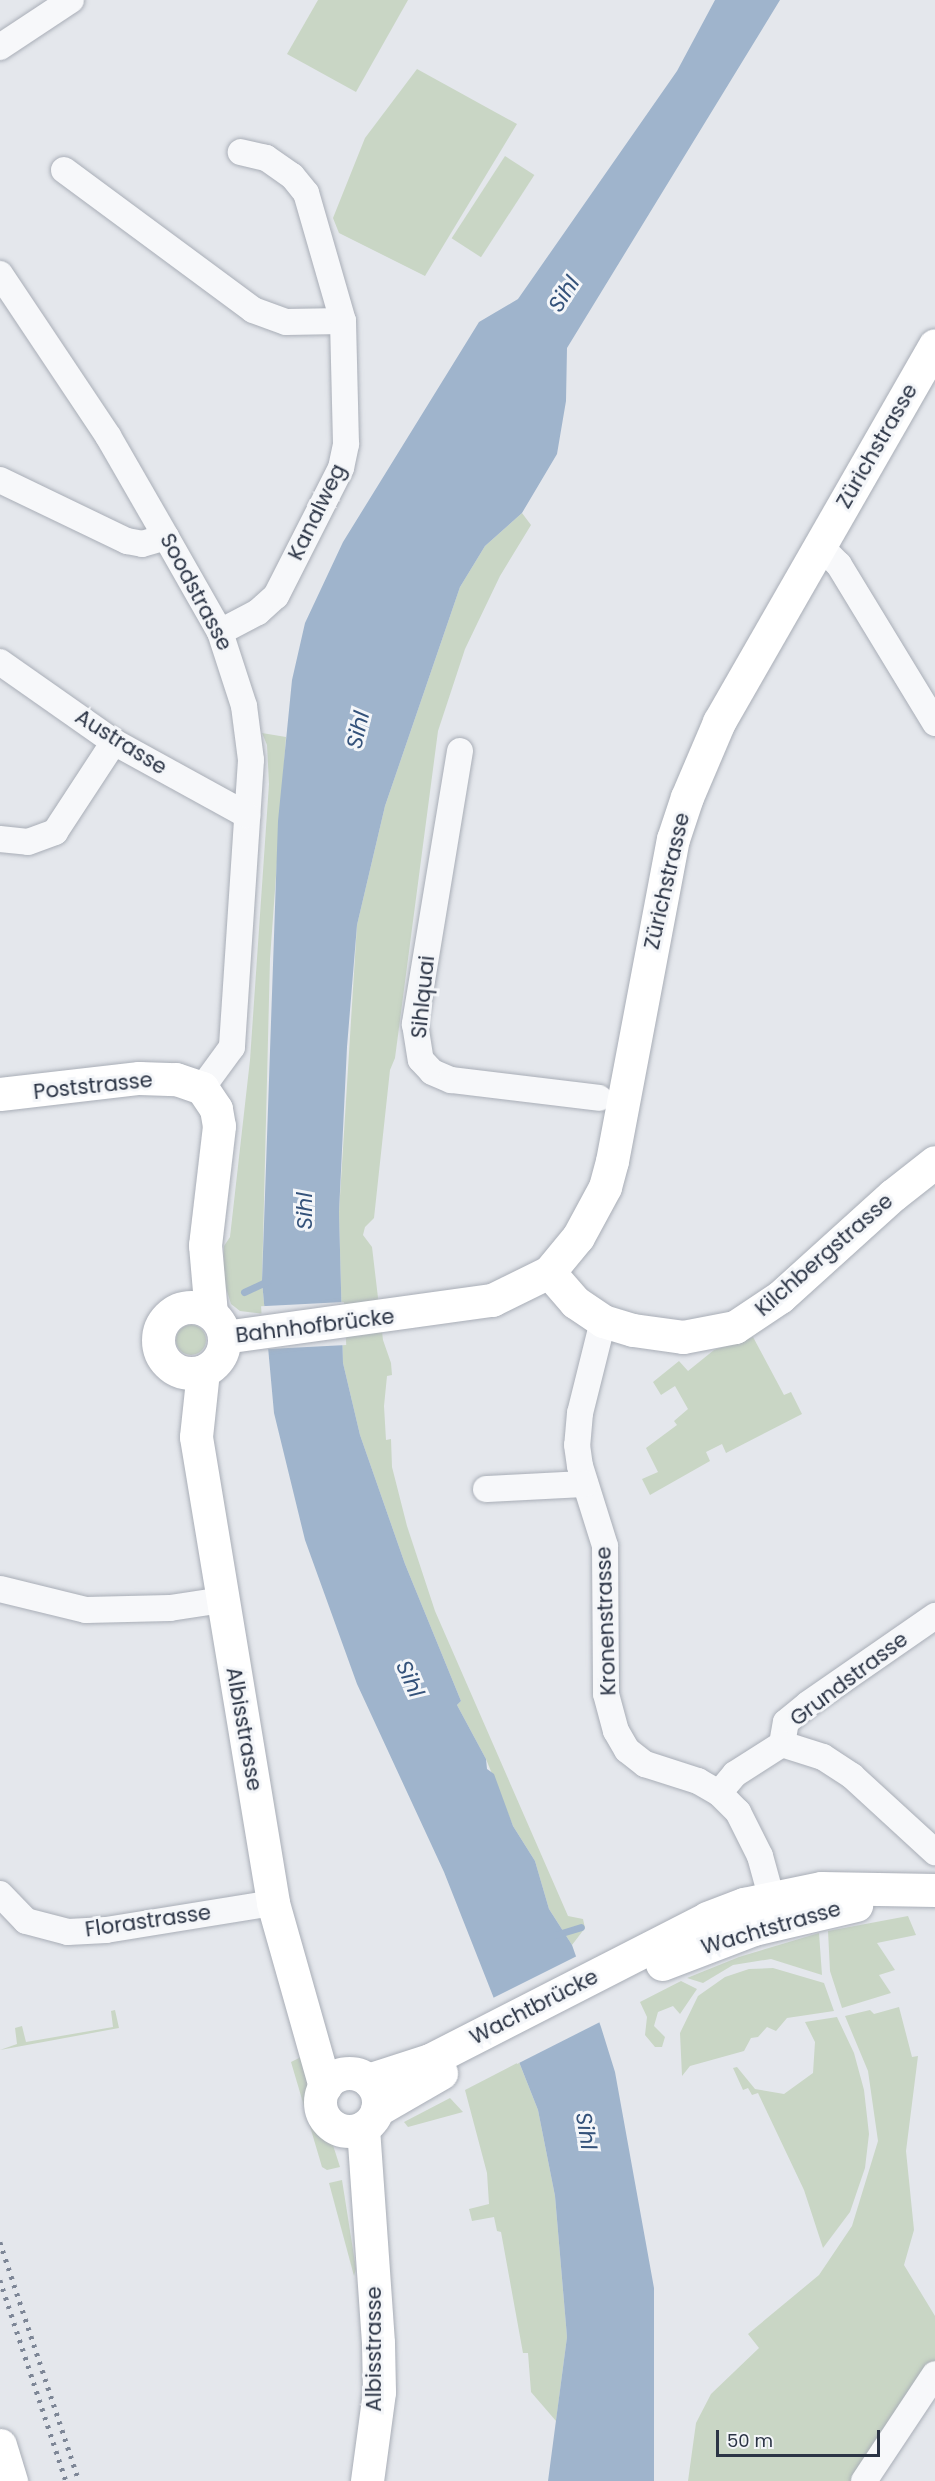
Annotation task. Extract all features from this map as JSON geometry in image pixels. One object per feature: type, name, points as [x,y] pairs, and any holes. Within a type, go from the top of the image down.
[{"type":"main road","name":"Zürichstrasse","points":[[405,1315],[492,1300],[549,1272],[578,1237],[605,1187],[673,839],[687,797],[718,722],[935,345]]},
{"type":"main road","name":"Poststrasse","points":[[0,1094],[139,1078],[176,1079],[201,1088]]},
{"type":"main road","points":[[201,1088],[216,1109],[219,1126],[205,1245],[221,1355],[191,1371],[164,1359],[158,1339],[166,1317],[215,1324]]},
{"type":"main road","name":"Kilchbergstrasse","points":[[549,1272],[575,1302],[603,1320],[659,1336],[706,1335],[735,1327],[780,1297],[892,1195],[935,1162]]},
{"type":"main road","name":"Bahnhofbrücke","points":[[215,1324],[405,1315]]},
{"type":"main road","name":"Albisstrasse","points":[[191,1371],[186,1408],[196,1437],[273,1903],[308,2018],[353,2101],[377,2302],[379,2392],[367,2481]]},
{"type":"main road","name":"Wachtstrasse","points":[[611,1978],[707,1918],[775,1909],[821,1888],[935,1890]]},
{"type":"main road","name":"Wachtbrücke","points":[[353,2101],[462,2053],[611,1978]]},
{"type":"main road","points":[[0,2445],[11,2481]]},
{"type":"street","points":[[0,47],[71,0]]},
{"type":"street","name":"Kanalweg","points":[[220,632],[258,612],[276,596],[341,468],[346,444],[343,321],[306,193],[292,176],[266,158],[241,152]]},
{"type":"street","points":[[64,170],[253,310],[286,322],[343,321]]},
{"type":"street","name":"Soodstrasse","points":[[0,274],[108,436],[220,632],[235,669],[250,738],[232,1047],[201,1088]]},
{"type":"street","points":[[0,480],[127,540],[142,544],[166,537]]},
{"type":"street","points":[[819,545],[839,565],[935,723]]},
{"type":"street","name":"Austrasse","points":[[0,662],[114,742],[247,815]]},
{"type":"street","points":[[0,839],[28,842],[55,832],[114,742]]},
{"type":"street","name":"Sihlquai","points":[[460,751],[415,1024],[421,1060],[432,1072],[451,1080],[598,1098]]},
{"type":"street","name":"Kronenstrasse","points":[[603,1320],[580,1413],[577,1445],[585,1484],[605,1546],[606,1694],[616,1731],[627,1750],[645,1764],[698,1781],[719,1793],[738,1812],[751,1833],[775,1909]]},
{"type":"street","points":[[486,1489],[585,1484]]},
{"type":"street","points":[[0,1589],[86,1610],[170,1608],[222,1600]]},
{"type":"street","name":"Grundstrasse","points":[[719,1793],[735,1773],[782,1744],[786,1722],[808,1704],[935,1616]]},
{"type":"street","points":[[782,1744],[824,1757],[852,1776],[935,1852]]},
{"type":"street","name":"Florastrasse","points":[[0,1894],[26,1921],[68,1932],[106,1930],[273,1903]]},
{"type":"street","points":[[864,2481],[935,2374]]},
{"type":"green space","points":[[318,0],[408,0],[356,92],[287,54]]},
{"type":"green space","points":[[417,69],[517,124],[425,276],[339,233],[333,218],[365,138]]},
{"type":"green space","points":[[505,156],[534,175],[481,257],[452,238]]},
{"type":"green space","points":[[522,513],[531,525],[500,576],[465,649],[438,731],[395,1058],[390,1070],[374,1218],[365,1227],[363,1235],[372,1247],[383,1340],[391,1363],[392,1375],[387,1376],[384,1406],[386,1440],[391,1439],[392,1467],[407,1526],[435,1611],[568,1916],[583,1919],[585,1928],[572,1945],[549,1909],[535,1861],[513,1826],[486,1759],[457,1705],[461,1701],[405,1564],[360,1435],[343,1363],[339,1212],[357,925],[385,806],[460,587],[485,546]]},
{"type":"green space","points":[[262,733],[286,737],[270,959],[262,1281],[265,1314],[240,1311],[231,1304],[223,1278],[224,1246],[230,1237],[250,1060],[269,784],[267,745]]},
{"type":"green space","points":[[191,1325],[201,1330],[206,1340],[201,1350],[191,1355],[181,1350],[176,1340],[181,1330]]},
{"type":"green space","points":[[753,1337],[784,1395],[791,1392],[802,1414],[726,1453],[722,1444],[706,1452],[710,1461],[650,1495],[642,1479],[658,1472],[646,1448],[677,1425],[674,1421],[688,1409],[675,1386],[661,1395],[653,1382],[679,1361],[688,1371],[714,1350]]},
{"type":"green space","points":[[908,1916],[916,1935],[877,1943],[895,1970],[879,1975],[891,1993],[842,2008],[830,1971],[828,1931]]},
{"type":"green space","points":[[819,1933],[822,1975],[771,1959],[733,1965],[703,1983],[687,1978],[739,1957]]},
{"type":"green space","points":[[773,1968],[824,1983],[834,2011],[787,2018],[776,2031],[767,2027],[758,2037],[751,2038],[744,2051],[690,2066],[682,2076],[680,2033],[698,1996],[725,1977],[749,1969]]},
{"type":"green space","points":[[681,1981],[697,1989],[680,2014],[673,2006],[658,2012],[654,2026],[665,2037],[662,2047],[655,2047],[645,2035],[647,2017],[640,2002]]},
{"type":"green space","points":[[899,2007],[912,2057],[918,2056],[906,2151],[914,2230],[904,2265],[935,2316],[935,2363],[855,2481],[688,2481],[696,2423],[711,2394],[759,2348],[748,2334],[819,2275],[852,2226],[878,2141],[868,2071],[845,2016],[870,2010],[874,2014]]},
{"type":"green space","points":[[115,2010],[119,2028],[0,2050],[17,2044],[15,2028],[22,2026],[26,2042],[113,2027],[111,2011]]},
{"type":"green space","points":[[837,2017],[854,2053],[864,2090],[869,2134],[865,2168],[850,2212],[823,2248],[804,2190],[758,2093],[752,2095],[748,2088],[743,2090],[733,2068],[737,2067],[755,2089],[784,2094],[813,2073],[815,2042],[805,2022]]},
{"type":"green space","points":[[305,2055],[309,2115],[322,2137],[332,2142],[340,2167],[327,2170],[322,2167],[291,2062]]},
{"type":"green space","points":[[519,2062],[538,2110],[555,2196],[567,2337],[556,2421],[531,2392],[528,2353],[523,2353],[501,2232],[497,2231],[494,2217],[472,2221],[469,2209],[489,2204],[487,2173],[465,2090]]},
{"type":"green space","points":[[450,2098],[463,2112],[408,2127],[404,2122]]},
{"type":"green space","points":[[342,2180],[356,2269],[354,2276],[329,2183]]},
{"type":"water","name":"Sihl","points":[[715,0],[780,0],[567,348],[566,401],[557,454],[522,513],[485,546],[460,587],[385,806],[357,925],[347,1047],[339,1212],[343,1363],[360,1435],[405,1564],[461,1701],[457,1705],[486,1759],[487,1769],[494,1774],[513,1826],[535,1861],[549,1909],[572,1945],[601,2027],[615,2072],[654,2288],[654,2481],[548,2481],[567,2337],[555,2196],[538,2110],[444,1872],[357,1684],[305,1540],[274,1413],[262,1281],[278,821],[292,680],[305,623],[343,542],[479,322],[518,299],[677,71]]},
{"type":"pier","points":[[344,1302],[346,1345],[263,1349],[261,1306]]},
{"type":"pier","points":[[579,1955],[602,2021],[517,2064],[491,1999]]},
{"type":"waterway","points":[[244,1292],[268,1281]]},
{"type":"waterway","points":[[555,1935],[581,1927]]},
{"type":"railway","points":[[0,2242],[79,2481]]},
{"type":"railway","points":[[0,2280],[66,2481]]}]
